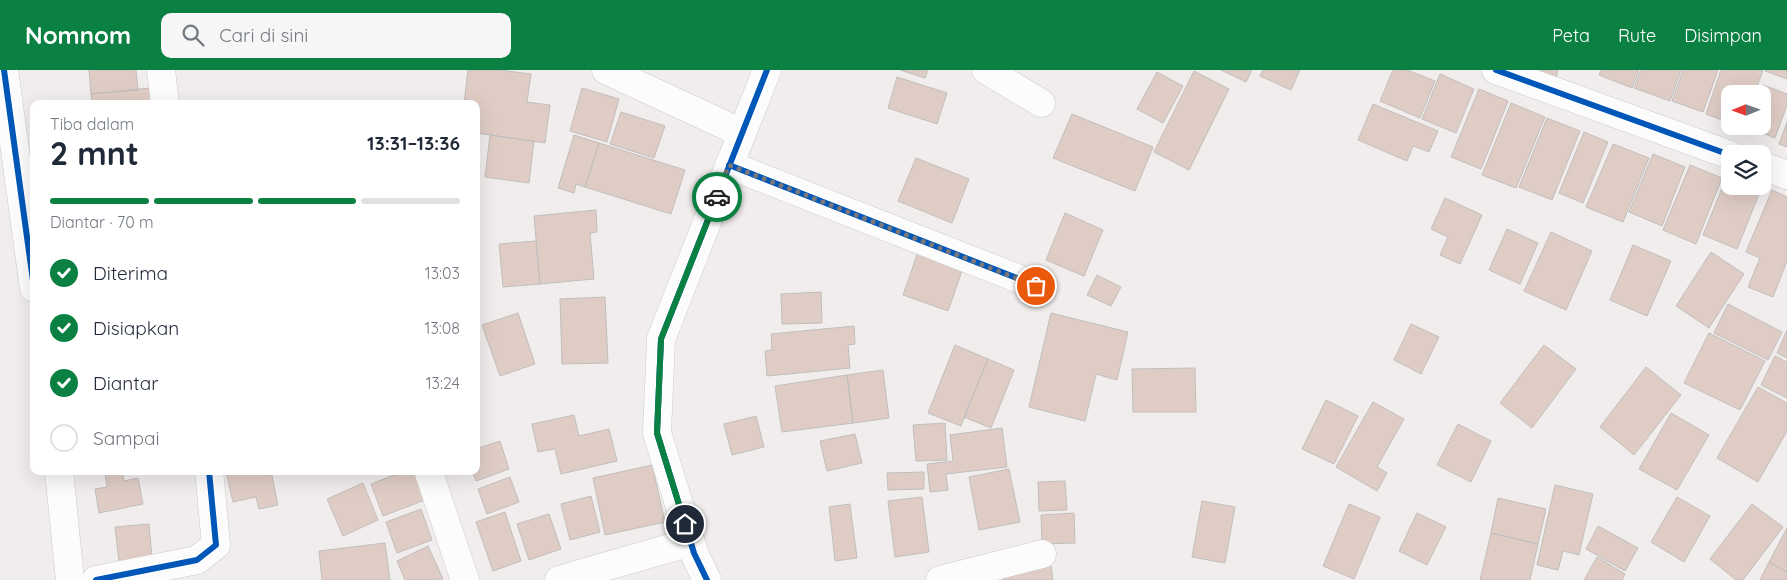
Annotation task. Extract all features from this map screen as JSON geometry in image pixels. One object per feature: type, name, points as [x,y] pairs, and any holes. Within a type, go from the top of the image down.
[{"type":"street","points":[[4,70],[30,259]]},
{"type":"street","points":[[161,70],[165,100]]},
{"type":"street","points":[[606,70],[742,133]]},
{"type":"street","points":[[707,580],[694,553],[657,433],[661,339],[767,70]]},
{"type":"street","points":[[986,70],[1041,103]]},
{"type":"street","points":[[1496,70],[1721,151]]},
{"type":"street","points":[[729,165],[1036,286]]},
{"type":"street","points":[[1771,169],[1787,175]]},
{"type":"street","points":[[59,475],[70,580]]},
{"type":"street","points":[[96,580],[197,560],[216,545],[209,475]]},
{"type":"street","points":[[428,475],[465,580]]},
{"type":"street","points":[[559,580],[691,542]]},
{"type":"street","points":[[940,580],[1042,554]]},
{"type":"building","points":[[89,70],[136,70],[138,90],[91,94]]},
{"type":"building","points":[[468,70],[499,70],[531,74],[527,102],[550,105],[545,143],[480,134],[480,100],[464,100]]},
{"type":"building","points":[[900,70],[928,70],[925,78]]},
{"type":"building","points":[[1221,70],[1252,70],[1246,82]]},
{"type":"building","points":[[1263,70],[1300,70],[1291,90],[1260,76]]},
{"type":"building","points":[[1393,70],[1407,70],[1435,81],[1420,118],[1380,101]]},
{"type":"building","points":[[1524,70],[1558,70],[1555,81]]},
{"type":"building","points":[[1601,70],[1639,70],[1632,88],[1599,75]]},
{"type":"building","points":[[1641,70],[1681,70],[1670,101],[1634,88]]},
{"type":"building","points":[[1683,70],[1718,70],[1703,112],[1672,101]]},
{"type":"building","points":[[1721,70],[1763,70],[1757,85],[1721,85],[1721,120],[1706,114]]},
{"type":"building","points":[[1787,70],[1787,79],[1765,71]]},
{"type":"building","points":[[1194,71],[1229,89],[1189,170],[1154,152]]},
{"type":"building","points":[[1157,72],[1183,86],[1163,123],[1137,109]]},
{"type":"building","points":[[1440,74],[1474,89],[1456,133],[1422,119]]},
{"type":"building","points":[[897,77],[947,93],[937,124],[888,108]]},
{"type":"building","points":[[150,88],[152,100],[92,100],[91,94]]},
{"type":"building","points":[[582,88],[619,99],[607,142],[570,131]]},
{"type":"building","points":[[1771,88],[1787,94],[1787,105],[1775,138],[1767,135],[1771,135]]},
{"type":"building","points":[[1479,89],[1508,101],[1481,169],[1451,157]]},
{"type":"building","points":[[1511,103],[1545,117],[1516,188],[1482,175]]},
{"type":"building","points":[[1373,104],[1438,131],[1429,152],[1413,146],[1407,161],[1358,140]]},
{"type":"building","points":[[621,112],[665,126],[654,158],[610,144]]},
{"type":"building","points":[[1072,114],[1153,147],[1135,191],[1053,158]]},
{"type":"building","points":[[1547,118],[1580,131],[1552,200],[1519,187]]},
{"type":"building","points":[[1787,122],[1787,147],[1779,144]]},
{"type":"building","points":[[1584,132],[1608,142],[1583,203],[1559,193]]},
{"type":"building","points":[[490,135],[534,141],[529,183],[485,177]]},
{"type":"building","points":[[574,135],[599,143],[585,187],[576,184],[574,193],[558,188]]},
{"type":"building","points":[[599,143],[685,170],[671,214],[585,187]]},
{"type":"building","points":[[1613,144],[1649,158],[1623,222],[1586,207]]},
{"type":"building","points":[[1653,154],[1685,167],[1662,226],[1629,212]]},
{"type":"building","points":[[916,158],[969,179],[952,223],[898,201]]},
{"type":"building","points":[[1690,165],[1721,178],[1696,244],[1663,230]]},
{"type":"building","points":[[1772,190],[1787,197],[1787,261],[1773,297],[1748,287],[1760,258],[1746,252]]},
{"type":"building","points":[[1721,191],[1721,195],[1759,195],[1737,249],[1703,235]]},
{"type":"building","points":[[1445,198],[1482,215],[1460,264],[1440,255],[1448,237],[1431,229]]},
{"type":"building","points":[[596,210],[597,232],[590,233],[594,279],[540,284],[534,216]]},
{"type":"building","points":[[1065,213],[1103,230],[1084,276],[1046,260]]},
{"type":"building","points":[[1507,229],[1538,243],[1520,284],[1489,270]]},
{"type":"building","points":[[1551,232],[1592,251],[1566,310],[1524,291]]},
{"type":"building","points":[[536,241],[540,284],[503,287],[499,244]]},
{"type":"building","points":[[1633,245],[1671,261],[1647,316],[1610,300]]},
{"type":"building","points":[[918,252],[963,268],[948,311],[903,295]]},
{"type":"building","points":[[1711,252],[1744,274],[1709,328],[1676,306]]},
{"type":"building","points":[[1097,275],[1121,287],[1111,306],[1087,295]]},
{"type":"building","points":[[821,292],[822,323],[782,324],[781,294]]},
{"type":"building","points":[[605,297],[608,363],[562,364],[560,299]]},
{"type":"building","points":[[1728,304],[1782,332],[1768,360],[1714,333]]},
{"type":"building","points":[[518,313],[535,364],[500,376],[482,325]]},
{"type":"building","points":[[1051,313],[1128,332],[1117,380],[1096,374],[1085,421],[1029,407]]},
{"type":"building","points":[[1411,324],[1439,337],[1421,374],[1394,360]]},
{"type":"building","points":[[854,326],[855,344],[848,345],[850,368],[767,376],[765,351],[772,350],[771,334]]},
{"type":"building","points":[[1787,330],[1787,358],[1777,353]]},
{"type":"building","points":[[1709,333],[1765,361],[1740,410],[1684,383]]},
{"type":"building","points":[[955,345],[988,359],[961,426],[928,413]]},
{"type":"building","points":[[1544,345],[1576,369],[1532,428],[1500,403]]},
{"type":"building","points":[[1775,356],[1787,362],[1787,398],[1761,385]]},
{"type":"building","points":[[988,359],[1014,370],[991,428],[964,417]]},
{"type":"building","points":[[1646,367],[1681,395],[1634,455],[1600,427]]},
{"type":"building","points":[[1195,368],[1196,412],[1133,412],[1132,369]]},
{"type":"building","points":[[883,370],[889,418],[853,423],[847,375]]},
{"type":"building","points":[[847,375],[853,423],[782,432],[775,386]]},
{"type":"building","points":[[1758,387],[1787,403],[1787,431],[1758,482],[1717,458]]},
{"type":"building","points":[[1326,400],[1358,416],[1334,464],[1302,449]]},
{"type":"building","points":[[1373,402],[1404,419],[1377,467],[1387,473],[1377,491],[1336,467]]},
{"type":"building","points":[[1671,413],[1709,435],[1677,490],[1639,469]]},
{"type":"building","points":[[574,415],[579,436],[609,429],[617,461],[561,474],[555,449],[538,452],[532,424]]},
{"type":"building","points":[[756,416],[764,447],[732,455],[724,424]]},
{"type":"building","points":[[945,423],[947,460],[916,461],[913,425]]},
{"type":"building","points":[[1458,424],[1491,441],[1471,482],[1437,465]]},
{"type":"building","points":[[1002,428],[1007,467],[946,474],[948,490],[930,492],[927,464],[953,461],[950,435]]},
{"type":"building","points":[[855,434],[862,463],[827,471],[820,441]]},
{"type":"building","points":[[500,441],[509,469],[476,481],[474,475],[480,475],[480,448]]},
{"type":"building","points":[[652,465],[665,522],[605,535],[593,478]]},
{"type":"building","points":[[1009,469],[1020,522],[979,530],[969,477]]},
{"type":"building","points":[[924,472],[924,489],[888,490],[887,473]]},
{"type":"building","points":[[105,475],[123,475],[124,481],[138,478],[143,504],[99,513],[95,489],[107,487]]},
{"type":"building","points":[[227,475],[272,475],[278,505],[259,509],[256,497],[233,502]]},
{"type":"building","points":[[394,475],[416,475],[425,500],[383,516],[371,484]]},
{"type":"building","points":[[510,477],[519,502],[487,514],[478,489]]},
{"type":"building","points":[[1065,481],[1067,510],[1039,511],[1038,482]]},
{"type":"building","points":[[363,483],[378,520],[343,536],[327,499]]},
{"type":"building","points":[[1555,485],[1593,494],[1579,555],[1563,551],[1558,570],[1537,565]]},
{"type":"building","points":[[591,496],[600,532],[570,540],[561,504]]},
{"type":"building","points":[[922,497],[929,552],[895,557],[888,501]]},
{"type":"building","points":[[1677,497],[1710,516],[1684,562],[1651,542]]},
{"type":"building","points":[[1498,498],[1546,509],[1538,544],[1491,533]]},
{"type":"building","points":[[1202,501],[1235,507],[1225,563],[1192,557]]},
{"type":"building","points":[[850,504],[857,558],[835,561],[829,507]]},
{"type":"building","points":[[1349,504],[1380,517],[1354,579],[1323,566]]},
{"type":"building","points":[[1752,504],[1783,527],[1743,580],[1736,580],[1710,559]]},
{"type":"building","points":[[421,509],[432,540],[397,553],[386,522]]},
{"type":"building","points":[[505,512],[521,561],[493,571],[476,522]]},
{"type":"building","points":[[1074,513],[1075,543],[1042,544],[1041,515]]},
{"type":"building","points":[[1417,513],[1446,527],[1427,565],[1399,551]]},
{"type":"building","points":[[549,514],[561,549],[529,560],[517,524]]},
{"type":"building","points":[[149,524],[152,559],[119,562],[115,527]]},
{"type":"building","points":[[1598,526],[1638,548],[1625,571],[1586,549]]},
{"type":"building","points":[[1787,528],[1787,572],[1769,562]]},
{"type":"building","points":[[1491,533],[1538,544],[1530,580],[1480,580]]},
{"type":"building","points":[[385,543],[390,580],[322,580],[319,551]]},
{"type":"building","points":[[428,546],[443,579],[405,580],[397,561]]},
{"type":"building","points":[[1597,557],[1625,574],[1622,580],[1584,580]]},
{"type":"building","points":[[1050,560],[1053,580],[1003,580],[1001,567]]},
{"type":"building","points":[[1769,562],[1787,572],[1787,580],[1760,580]]},
{"type":"cycle path","points":[[4,70],[30,259]]},
{"type":"cycle path","points":[[707,580],[694,553],[657,433],[661,339],[767,70]]},
{"type":"cycle path","points":[[1496,70],[1721,152]]},
{"type":"cycle path","points":[[729,165],[1037,286]]},
{"type":"cycle path","points":[[96,580],[197,560],[216,545],[209,475]]},
{"type":"way so far","points":[[717,197],[729,165],[1036,286]]},
{"type":"route","points":[[685,524],[657,433],[661,339],[717,197]]}]
